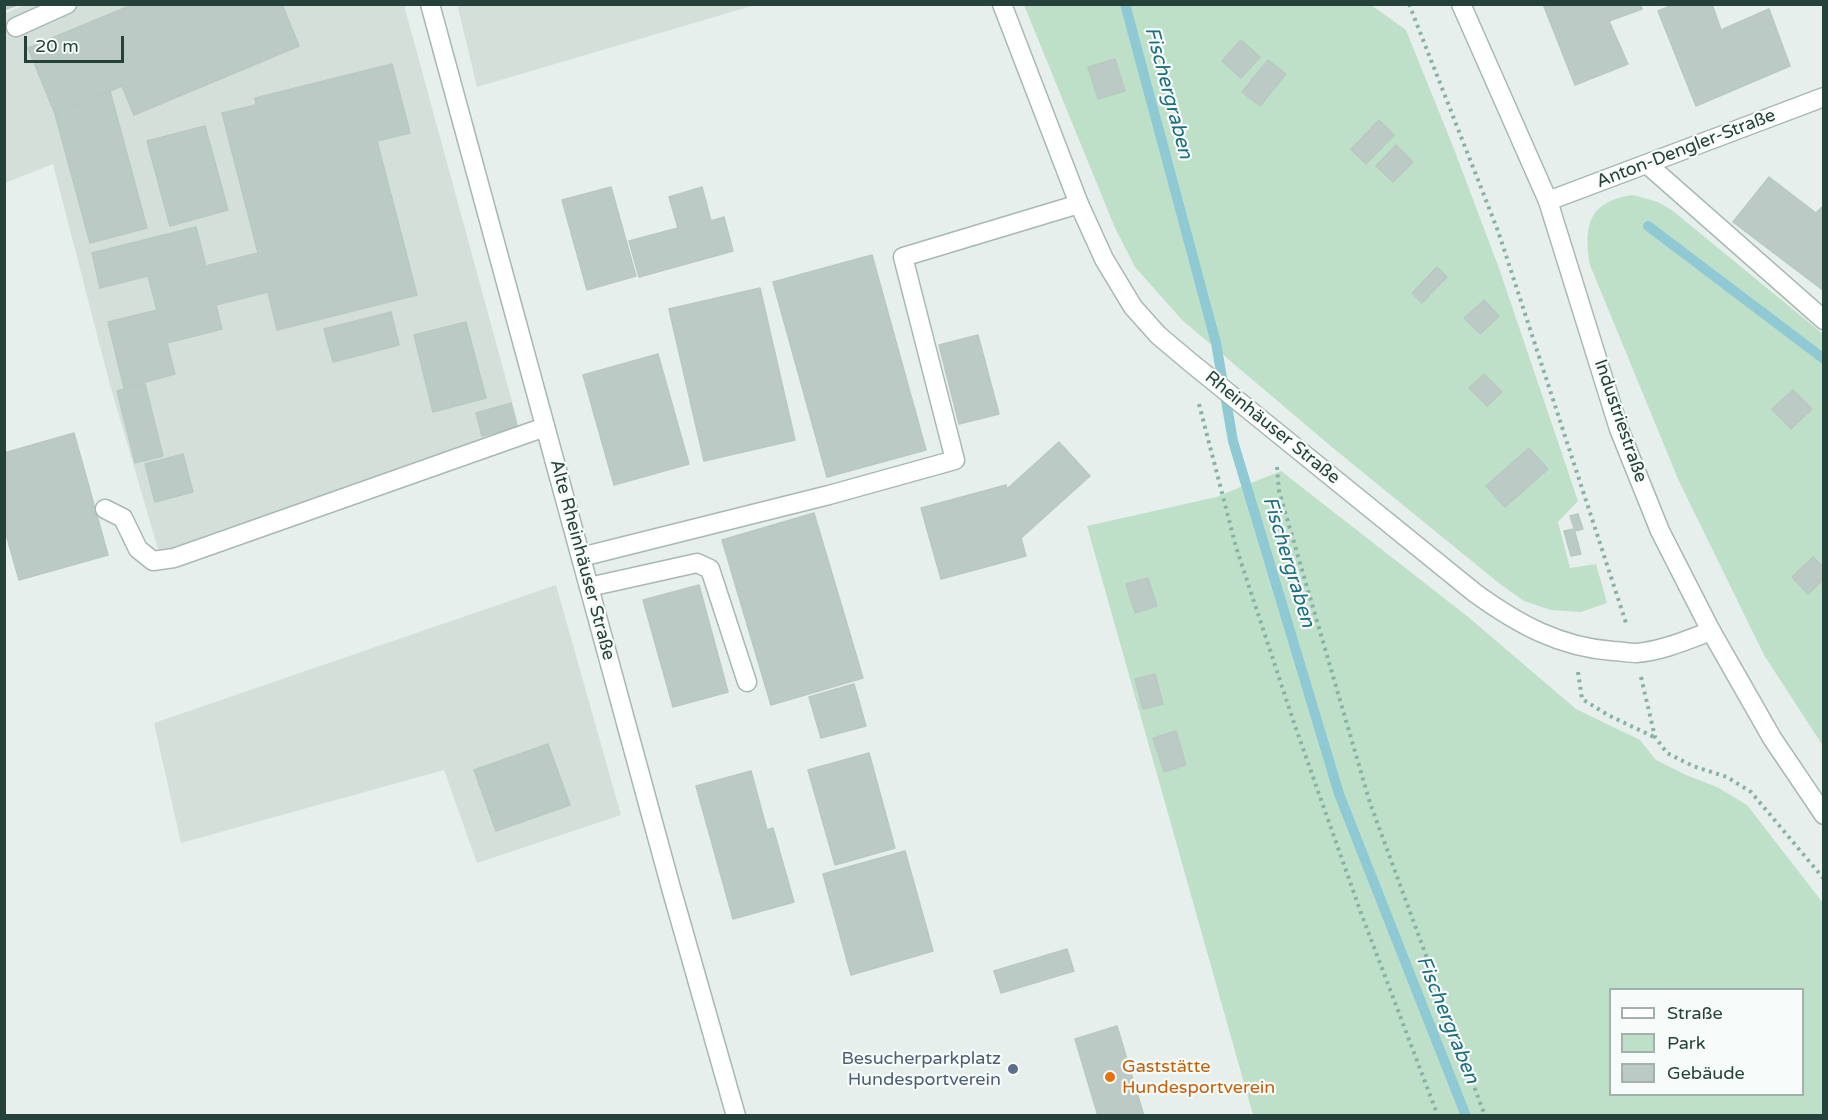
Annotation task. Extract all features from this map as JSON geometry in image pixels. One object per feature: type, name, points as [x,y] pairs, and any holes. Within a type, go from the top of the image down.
[{"type":"street","points":[[16,27],[67,4]]},
{"type":"street","name":"Alte Rheinhäuser Straße","points":[[430,4],[736,1116]]},
{"type":"street","name":"Rheinhäuser Straße","points":[[1002,4],[1079,204],[1104,259],[1133,307],[1158,335],[1504,614],[1534,630],[1575,645],[1636,653],[1666,647],[1711,631]]},
{"type":"street","name":"Industriestraße","points":[[1461,4],[1548,201],[1619,429],[1660,531],[1711,631],[1772,738],[1824,815]]},
{"type":"street","name":"Anton-Dengler-Straße","points":[[1548,201],[1824,97]]},
{"type":"street","points":[[1647,164],[1824,320]]},
{"type":"street","points":[[581,557],[829,495],[955,460],[903,257],[1079,204]]},
{"type":"street","points":[[105,509],[123,519],[138,549],[153,561],[174,558],[546,427]]},
{"type":"street","points":[[589,587],[697,563],[710,569],[747,682]]},
{"type":"path","points":[[1409,4],[1498,231],[1636,653],[1655,737],[1667,753],[1693,766],[1727,777],[1750,792],[1824,879]]},
{"type":"path","points":[[1190,362],[1236,547],[1360,913],[1438,1116]]},
{"type":"path","points":[[1267,425],[1279,491],[1370,803],[1483,1115]]},
{"type":"path","points":[[1575,645],[1582,699],[1608,715],[1655,737]]},
{"type":"shaded area","points":[[27,4],[404,5],[519,427],[159,552],[110,385],[53,164],[5,183],[4,14]]},
{"type":"shaded area","points":[[457,4],[755,4],[755,5],[477,87]]},
{"type":"shaded area","points":[[556,585],[621,815],[477,863],[444,770],[181,843],[154,723]]},
{"type":"green space","points":[[1024,5],[1371,5],[1406,30],[1500,271],[1578,501],[1558,522],[1570,568],[1596,564],[1607,603],[1581,612],[1551,610],[1524,601],[1333,448],[1182,320],[1135,267],[1115,228]]},
{"type":"green space","points":[[1633,195],[1658,202],[1673,211],[1823,334],[1823,746],[1764,655],[1678,479],[1590,265],[1588,238],[1592,217],[1607,203]]},
{"type":"green space","points":[[1281,471],[1467,616],[1576,709],[1640,740],[1656,760],[1717,787],[1747,805],[1823,903],[1823,1115],[1253,1115],[1087,526],[1216,497]]},
{"type":"building","points":[[4,4],[20,4],[4,10]]},
{"type":"building","points":[[134,4],[282,4],[299,46],[134,115],[122,86],[55,114],[28,48]]},
{"type":"building","points":[[1543,4],[1640,4],[1642,9],[1609,21],[1628,64],[1575,85]]},
{"type":"building","points":[[1675,4],[1712,4],[1721,30],[1769,9],[1790,66],[1696,106],[1658,11]]},
{"type":"building","points":[[1241,40],[1260,57],[1241,78],[1222,61]]},
{"type":"building","points":[[1115,59],[1125,91],[1098,99],[1088,67]]},
{"type":"building","points":[[1268,60],[1286,74],[1260,106],[1242,92]]},
{"type":"building","points":[[392,64],[410,133],[377,141],[417,295],[277,330],[268,292],[216,305],[222,329],[167,343],[175,374],[124,388],[108,322],[157,310],[148,276],[100,288],[92,253],[196,227],[206,266],[258,253],[222,113],[256,105],[255,98]]},
{"type":"building","points":[[110,91],[147,228],[90,243],[55,114]]},
{"type":"building","points":[[1379,120],[1394,135],[1366,164],[1351,149]]},
{"type":"building","points":[[205,126],[228,210],[170,226],[147,141]]},
{"type":"building","points":[[1396,145],[1413,162],[1393,182],[1376,166]]},
{"type":"building","points":[[1769,177],[1816,213],[1824,205],[1824,291],[1733,222]]},
{"type":"building","points":[[611,187],[636,276],[587,290],[562,200]]},
{"type":"building","points":[[702,187],[711,221],[724,217],[733,251],[639,277],[629,241],[678,228],[669,197]]},
{"type":"building","points":[[872,255],[926,450],[827,477],[773,282]]},
{"type":"building","points":[[1437,267],[1447,277],[1422,303],[1412,293]]},
{"type":"building","points":[[760,288],[795,440],[704,461],[669,309]]},
{"type":"building","points":[[1484,300],[1499,316],[1480,334],[1464,318]]},
{"type":"building","points":[[391,312],[399,345],[333,362],[324,329]]},
{"type":"building","points":[[466,322],[486,398],[433,412],[414,335]]},
{"type":"building","points":[[978,335],[999,414],[959,424],[939,345]]},
{"type":"building","points":[[658,354],[689,464],[614,485],[583,375]]},
{"type":"building","points":[[1484,374],[1502,392],[1487,406],[1469,388]]},
{"type":"building","points":[[145,384],[163,456],[135,463],[117,391]]},
{"type":"building","points":[[1793,390],[1812,409],[1791,429],[1772,409]]},
{"type":"building","points":[[511,403],[517,427],[482,436],[476,413]]},
{"type":"building","points":[[74,433],[108,555],[19,580],[4,527],[4,453]]},
{"type":"building","points":[[1059,442],[1090,476],[1021,538],[1026,556],[941,579],[921,508],[1006,485],[1007,489]]},
{"type":"building","points":[[1529,448],[1548,469],[1505,507],[1486,486]]},
{"type":"building","points":[[183,454],[193,492],[155,502],[145,464]]},
{"type":"building","points":[[814,513],[863,678],[771,705],[722,540]]},
{"type":"building","points":[[1578,514],[1583,529],[1575,531],[1570,516]]},
{"type":"building","points":[[1574,529],[1581,554],[1571,556],[1564,531]]},
{"type":"building","points":[[1813,557],[1824,568],[1824,579],[1808,594],[1792,577]]},
{"type":"building","points":[[1148,578],[1157,606],[1135,613],[1126,584]]},
{"type":"building","points":[[699,585],[728,692],[673,707],[643,600]]},
{"type":"building","points":[[1155,674],[1163,704],[1143,709],[1135,679]]},
{"type":"building","points":[[854,684],[866,726],[821,738],[809,697]]},
{"type":"building","points":[[1176,731],[1186,765],[1164,772],[1153,738]]},
{"type":"building","points":[[548,744],[570,805],[496,831],[474,770]]},
{"type":"building","points":[[869,753],[895,848],[835,865],[808,770]]},
{"type":"building","points":[[751,771],[767,830],[773,828],[794,902],[733,919],[696,786]]},
{"type":"building","points":[[905,851],[933,951],[851,975],[823,874]]},
{"type":"building","points":[[1067,949],[1074,971],[1001,993],[994,971]]},
{"type":"building","name":"Gaststätte Hundesportverein","points":[[1117,1026],[1144,1116],[1098,1116],[1075,1039]]},
{"type":"waterway","name":"Fischergraben","points":[[1125,4],[1216,343],[1233,441],[1339,794],[1466,1116]]},
{"type":"waterway","points":[[1648,226],[1824,359]]},
{"type":"place","name":"Besucherparkplatz Hundesportverein","points":[[1013,1069]]},
{"type":"place","name":"Gaststätte Hundesportverein","points":[[1110,1077]]}]
